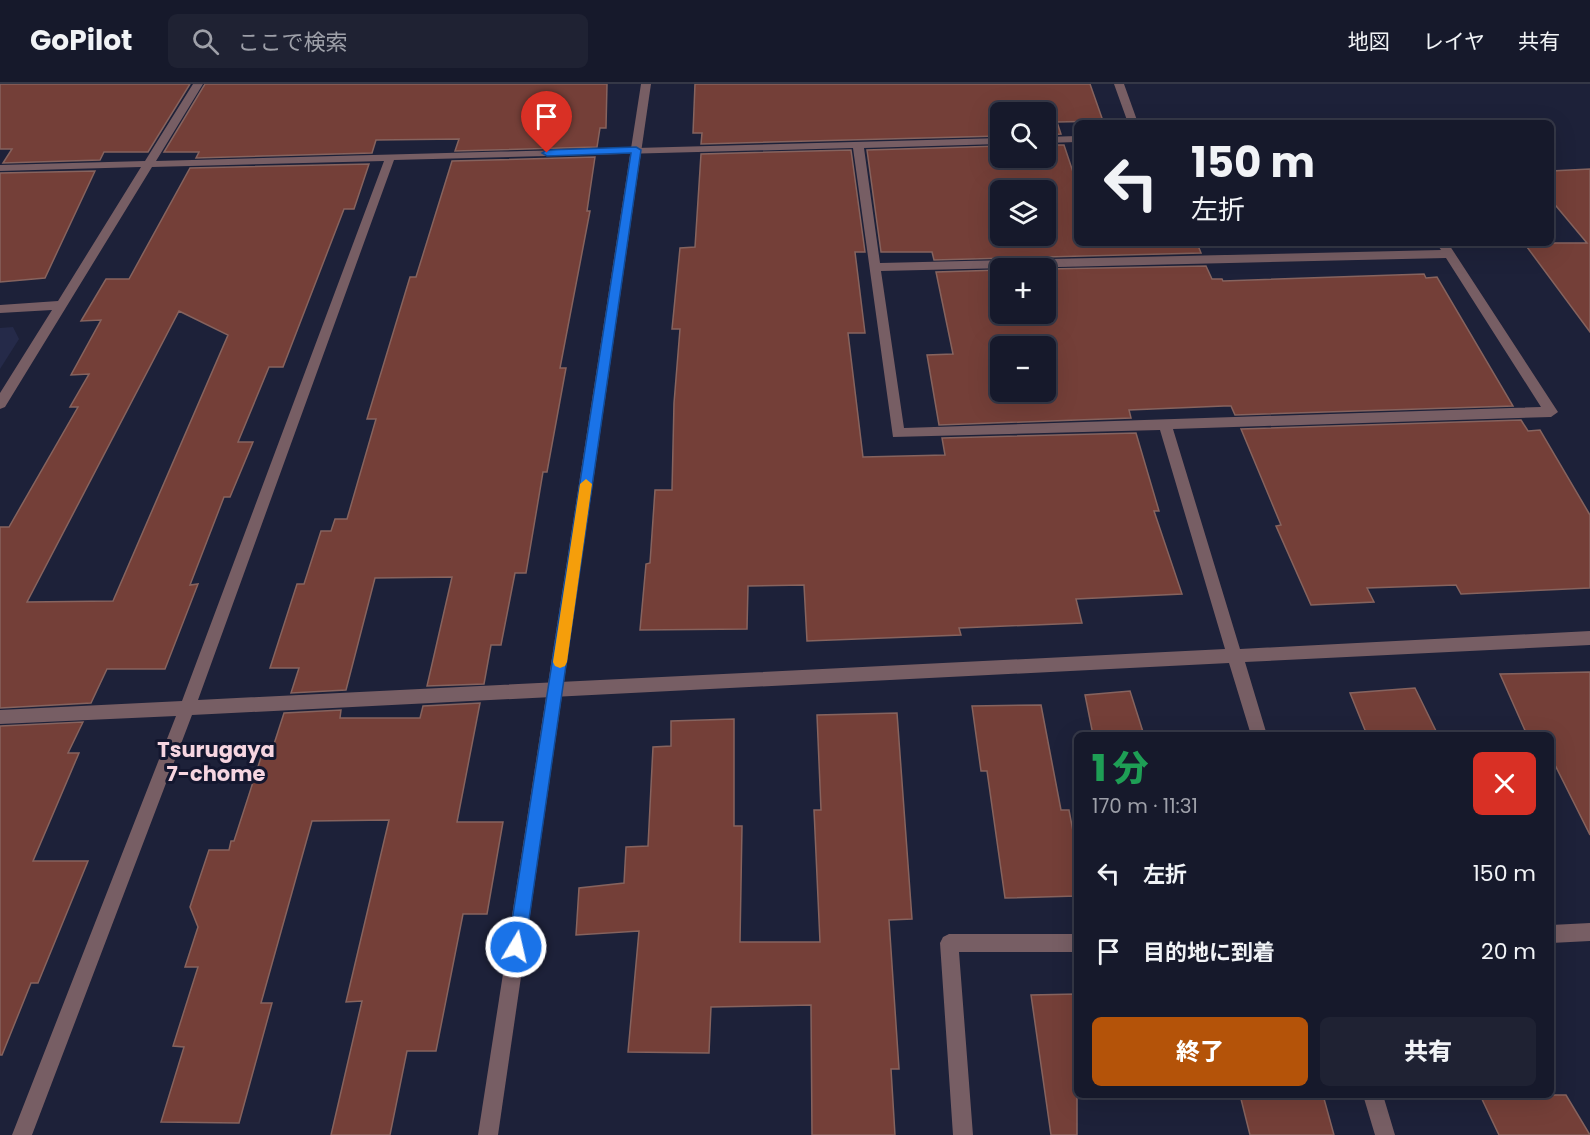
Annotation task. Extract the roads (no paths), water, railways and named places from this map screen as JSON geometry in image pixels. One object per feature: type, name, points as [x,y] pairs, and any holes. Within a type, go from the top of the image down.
[{"type":"street","points":[[0,404],[198,84]]},
{"type":"street","points":[[488,1135],[646,84]]},
{"type":"street","points":[[1119,84],[1132,120]]},
{"type":"street","points":[[1056,140],[1074,139]]},
{"type":"street","points":[[0,168],[990,141]]},
{"type":"street","points":[[858,144],[875,267],[898,433],[1551,412],[1446,249],[875,267]]},
{"type":"street","points":[[22,1135],[187,708],[390,158]]},
{"type":"street","points":[[0,309],[62,305]]},
{"type":"street","points":[[1165,424],[1258,732]]},
{"type":"street","points":[[0,717],[1590,638]]},
{"type":"street","points":[[1554,934],[1590,932]]},
{"type":"street","points":[[963,1135],[949,943],[1074,943]]},
{"type":"street","points":[[1373,1098],[1385,1135]]},
{"type":"district","name":"Tsurugaya 7-chome","points":[[216,762]]}]
